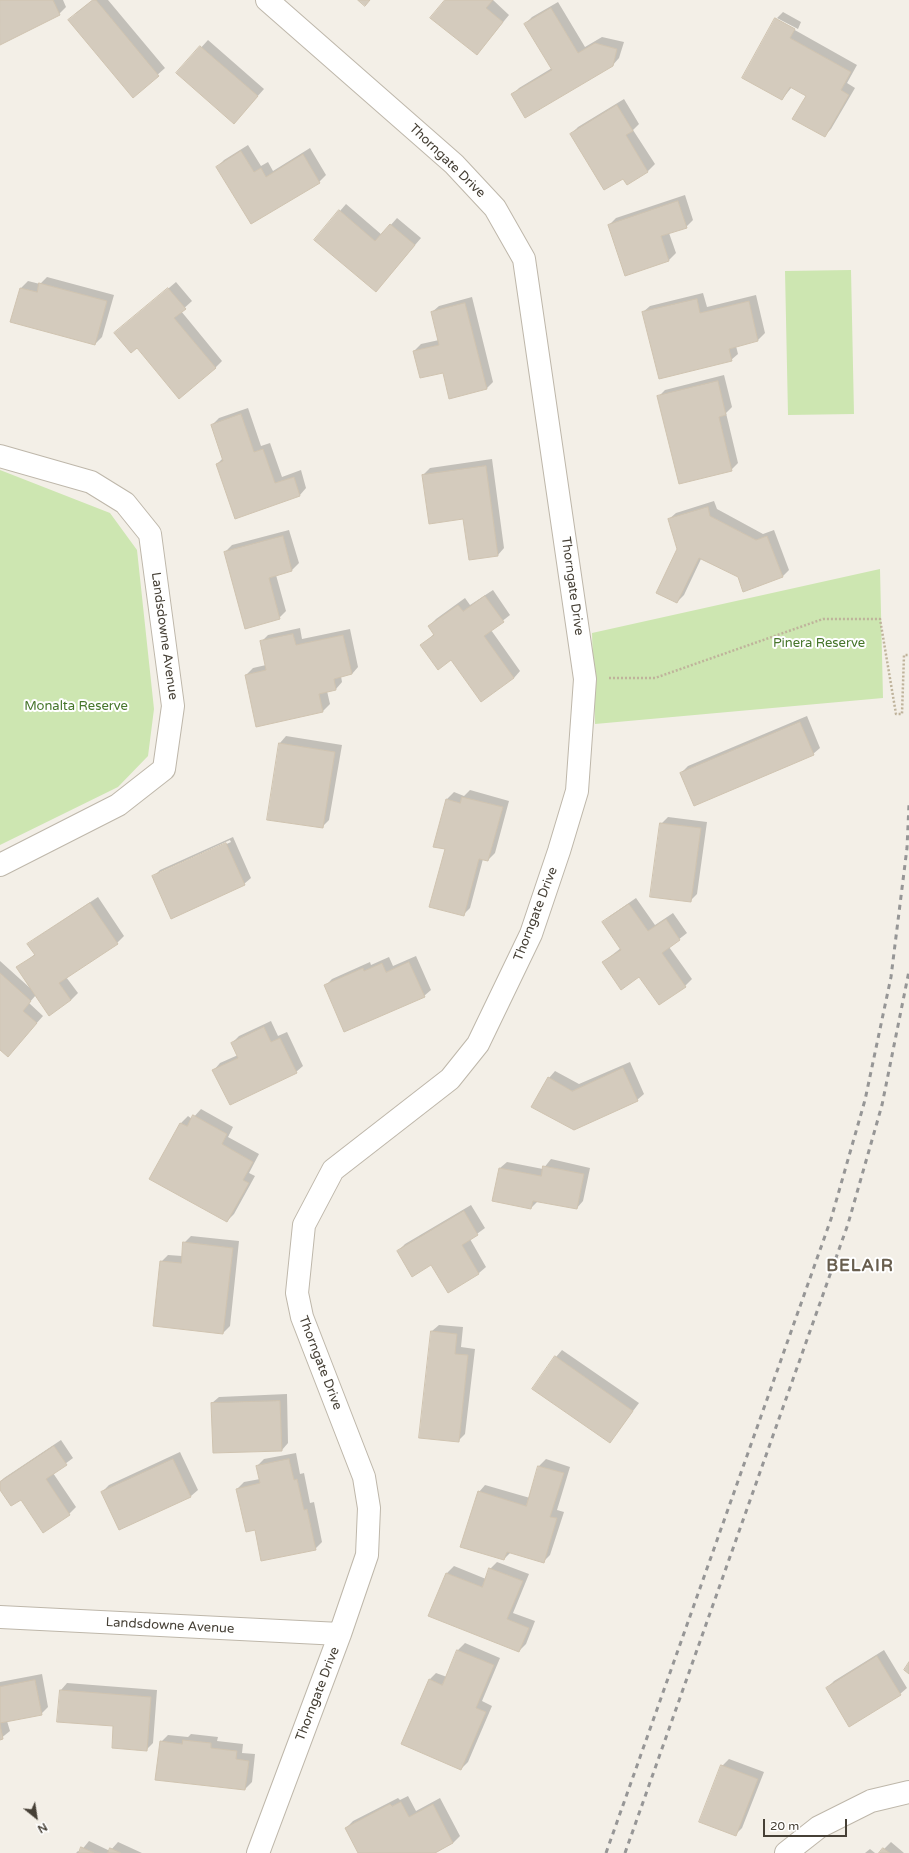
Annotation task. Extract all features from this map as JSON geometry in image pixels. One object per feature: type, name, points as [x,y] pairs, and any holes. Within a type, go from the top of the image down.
[{"type":"street","name":"Thorngate Drive","points":[[258,1853],[340,1634],[366,1555],[369,1508],[364,1477],[302,1317],[297,1293],[304,1225],[333,1170],[450,1079],[478,1044],[531,934],[559,851],[577,791],[585,679],[524,259],[495,208],[454,164],[267,0]]},
{"type":"street","name":"Landsdowne Avenue","points":[[0,456],[91,482],[125,503],[150,534],[173,706],[164,769],[118,805],[0,865]]},
{"type":"street","name":"Landsdowne Avenue","points":[[0,1617],[340,1634]]},
{"type":"street","points":[[786,1853],[819,1827],[871,1800],[909,1792]]},
{"type":"path","points":[[585,679],[655,678],[823,620],[880,619],[896,714],[902,714],[904,655],[909,655]]},
{"type":"green space","points":[[851,270],[854,414],[788,415],[785,271]]},
{"type":"green space","name":"Monalta Reserve","points":[[0,470],[110,513],[137,550],[154,709],[148,756],[118,787],[0,845]]},
{"type":"green space","name":"Pinera Reserve","points":[[880,569],[883,698],[595,724],[592,633]]},
{"type":"building","points":[[0,0],[53,0],[60,15],[0,45]]},
{"type":"building","points":[[93,0],[96,0],[159,76],[133,98],[68,20]]},
{"type":"building","points":[[358,0],[370,0],[365,6]]},
{"type":"building","points":[[445,0],[493,0],[486,8],[503,22],[477,55],[430,18]]},
{"type":"building","points":[[551,8],[578,53],[595,43],[617,49],[613,66],[525,118],[511,94],[552,70],[524,24]]},
{"type":"building","points":[[775,18],[795,29],[790,38],[851,72],[841,90],[849,95],[825,137],[792,119],[806,96],[790,87],[782,100],[742,78]]},
{"type":"building","points":[[200,46],[258,96],[234,124],[176,73]]},
{"type":"building","points":[[617,105],[633,131],[626,135],[648,172],[627,185],[623,179],[604,190],[570,134]]},
{"type":"building","points":[[241,151],[254,172],[261,168],[266,177],[303,154],[320,183],[251,224],[216,167]]},
{"type":"building","points":[[678,201],[687,228],[661,236],[669,261],[625,276],[608,225]]},
{"type":"building","points":[[339,210],[375,241],[390,224],[415,245],[376,292],[314,240]]},
{"type":"building","points":[[39,283],[107,301],[95,345],[10,322],[20,288],[37,292]]},
{"type":"building","points":[[168,288],[186,309],[174,318],[216,368],[179,399],[137,348],[131,353],[114,333]]},
{"type":"building","points":[[697,299],[700,313],[749,301],[758,341],[729,349],[732,361],[659,379],[642,312]]},
{"type":"building","points":[[465,303],[487,389],[449,399],[443,373],[420,378],[413,351],[439,345],[431,312]]},
{"type":"building","points":[[718,381],[726,415],[719,417],[732,471],[679,484],[657,396]]},
{"type":"building","points":[[241,414],[254,452],[263,449],[275,483],[294,477],[300,496],[235,519],[216,464],[223,461],[211,425]]},
{"type":"building","points":[[486,466],[498,556],[469,560],[463,519],[429,524],[422,475]]},
{"type":"building","points":[[708,507],[710,516],[756,540],[767,536],[783,577],[743,592],[738,577],[699,558],[677,603],[656,593],[677,549],[668,519]]},
{"type":"building","points":[[283,536],[292,571],[269,578],[280,619],[245,629],[224,552]]},
{"type":"building","points":[[485,596],[504,622],[484,636],[514,678],[481,702],[451,660],[438,670],[420,645],[434,635],[428,626],[458,605],[463,611]]},
{"type":"building","points":[[293,634],[296,645],[343,635],[352,674],[334,679],[336,690],[319,694],[323,712],[256,727],[245,675],[266,670],[260,641]]},
{"type":"building","points":[[800,722],[814,755],[694,806],[680,773]]},
{"type":"building","points":[[279,743],[335,752],[323,828],[267,820]]},
{"type":"building","points":[[462,797],[503,807],[488,861],[479,859],[464,916],[429,907],[445,849],[433,847],[446,799],[460,803]]},
{"type":"building","points":[[660,823],[701,828],[691,902],[650,897]]},
{"type":"building","points":[[226,843],[245,885],[171,919],[152,876]]},
{"type":"building","points":[[90,903],[118,944],[59,983],[71,1000],[49,1016],[16,967],[35,955],[27,944]]},
{"type":"building","points":[[629,904],[648,931],[666,919],[680,940],[662,953],[686,987],[659,1005],[639,977],[621,990],[602,962],[621,950],[602,922]]},
{"type":"building","points":[[409,962],[425,997],[344,1032],[324,985],[363,968],[364,971],[382,963],[386,972]]},
{"type":"building","points":[[0,973],[31,1001],[23,1011],[37,1023],[8,1057],[0,1050]]},
{"type":"building","points":[[264,1027],[271,1042],[280,1038],[297,1073],[230,1105],[212,1070],[238,1058],[231,1043]]},
{"type":"building","points":[[623,1068],[638,1101],[574,1130],[531,1107],[548,1077],[572,1091]]},
{"type":"building","points":[[193,1115],[227,1134],[222,1144],[253,1162],[243,1180],[249,1183],[227,1222],[149,1179],[180,1123],[187,1126]]},
{"type":"building","points":[[543,1166],[584,1174],[577,1209],[533,1201],[531,1209],[492,1201],[499,1168],[541,1176]]},
{"type":"building","points":[[464,1211],[478,1235],[462,1245],[479,1274],[448,1293],[431,1265],[412,1277],[397,1251]]},
{"type":"building","points":[[183,1242],[233,1248],[223,1334],[153,1326],[160,1261],[181,1263]]},
{"type":"building","points":[[431,1331],[457,1334],[455,1354],[468,1355],[459,1442],[419,1438]]},
{"type":"building","points":[[555,1356],[633,1411],[610,1443],[532,1389]]},
{"type":"building","points":[[280,1401],[282,1451],[213,1453],[211,1403]]},
{"type":"building","points":[[54,1446],[67,1465],[46,1479],[70,1515],[43,1533],[21,1500],[11,1506],[0,1490],[0,1482]]},
{"type":"building","points":[[173,1459],[191,1497],[119,1530],[101,1492]]},
{"type":"building","points":[[289,1459],[294,1480],[297,1479],[304,1510],[307,1509],[316,1550],[261,1561],[255,1530],[246,1532],[236,1489],[260,1483],[256,1466]]},
{"type":"building","points":[[538,1466],[564,1473],[550,1517],[557,1518],[544,1563],[507,1552],[504,1560],[460,1547],[478,1491],[526,1506]]},
{"type":"building","points":[[489,1568],[523,1581],[507,1619],[529,1628],[519,1652],[428,1616],[446,1573],[482,1587]]},
{"type":"building","points":[[457,1650],[494,1665],[476,1708],[486,1712],[461,1770],[401,1744],[429,1679],[442,1685]]},
{"type":"building","points":[[877,1656],[901,1695],[849,1727],[826,1688]]},
{"type":"building","points":[[909,1662],[909,1674],[904,1670]]},
{"type":"building","points":[[35,1680],[42,1715],[0,1723],[0,1687]]},
{"type":"building","points":[[60,1690],[151,1697],[147,1751],[112,1748],[113,1726],[57,1722]]},
{"type":"building","points":[[0,1724],[3,1739],[0,1740]]},
{"type":"building","points":[[183,1740],[211,1743],[211,1748],[237,1751],[236,1759],[249,1761],[245,1790],[155,1780],[160,1741],[182,1744]]},
{"type":"building","points":[[721,1765],[758,1779],[736,1836],[699,1822]]},
{"type":"building","points":[[401,1802],[409,1817],[433,1804],[453,1843],[435,1853],[358,1853],[345,1828],[390,1804],[392,1806]]},
{"type":"building","points":[[81,1847],[94,1853],[79,1853]]},
{"type":"building","points":[[110,1848],[121,1853],[108,1853]]},
{"type":"building","points":[[883,1848],[890,1853],[879,1853]]},
{"type":"railway","points":[[606,1853],[831,1219],[865,1100],[891,977],[907,848],[909,804]]},
{"type":"railway","points":[[625,1853],[848,1224],[882,1105],[909,971]]},
{"type":"district","name":"BELAIR","points":[[860,1267]]}]
